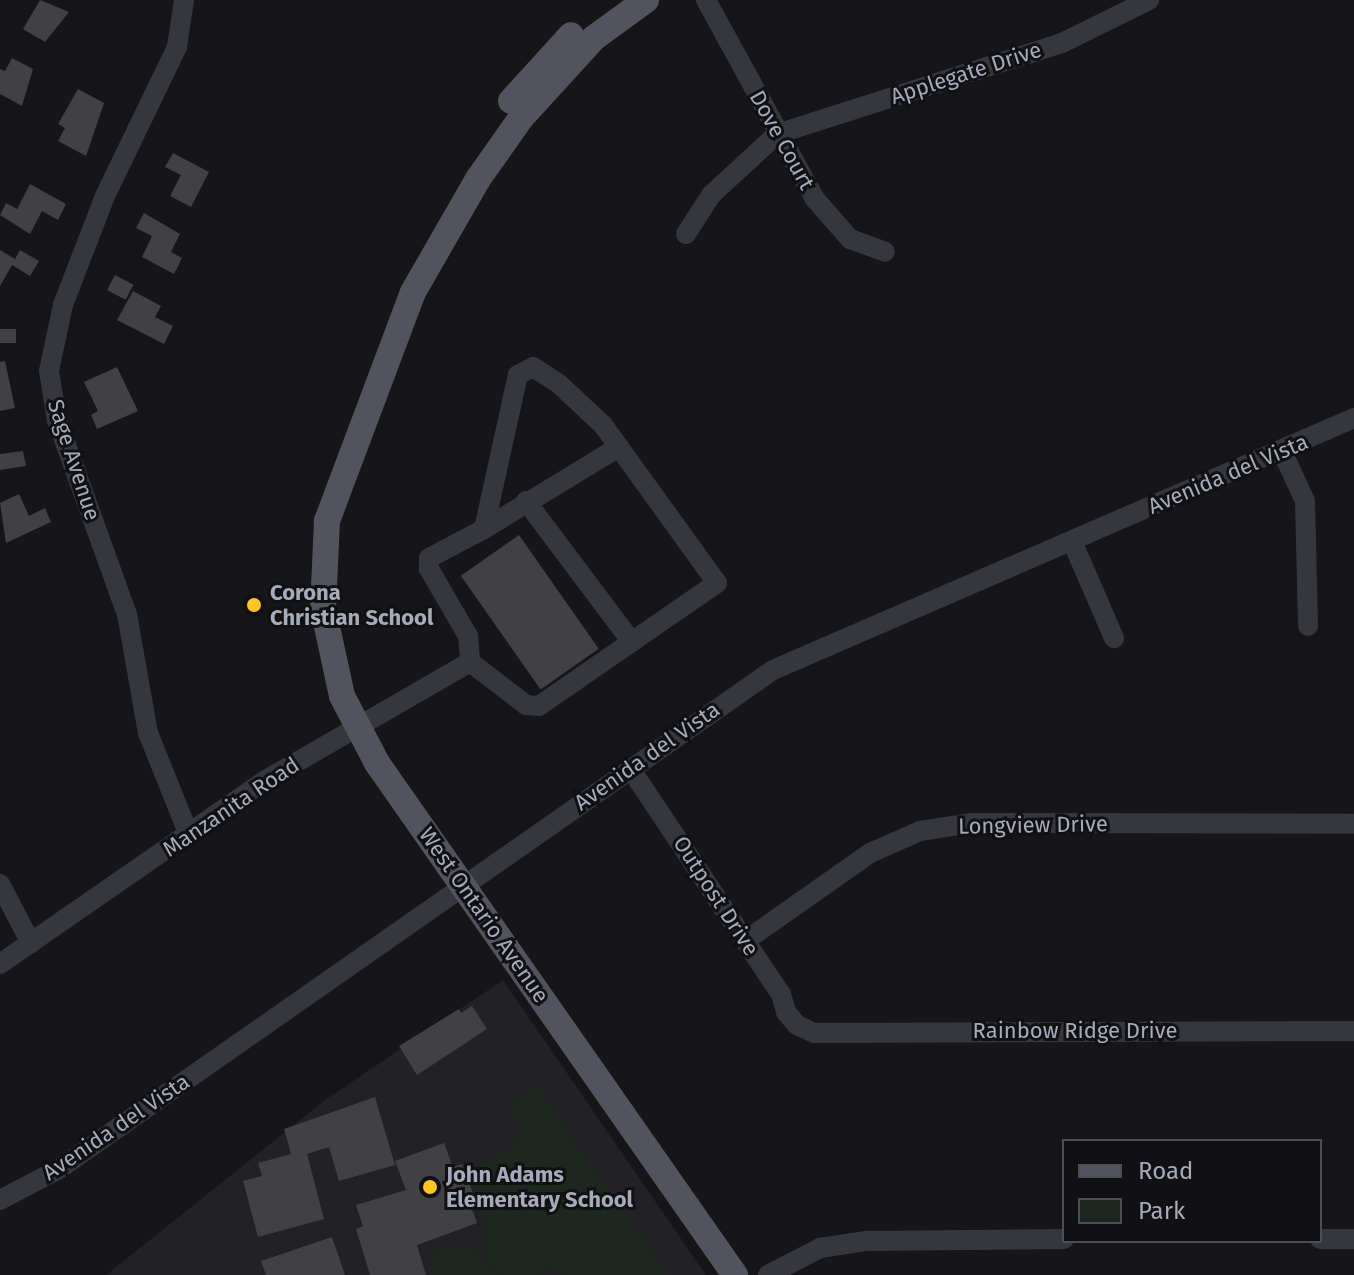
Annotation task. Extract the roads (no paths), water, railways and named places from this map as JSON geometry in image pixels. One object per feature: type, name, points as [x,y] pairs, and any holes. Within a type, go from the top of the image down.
[{"type":"main road","name":"West Ontario Avenue","points":[[613,0],[562,44],[507,107],[463,169],[397,284],[338,431],[321,492],[327,521],[323,608],[332,658],[354,726],[735,1275]]},
{"type":"main road","name":"West Ontario Avenue","points":[[327,521],[413,292],[478,179],[550,82],[594,38],[646,0]]},
{"type":"street","name":"Sage Avenue","points":[[184,0],[177,47],[105,196],[63,305],[49,371],[57,420],[127,614],[148,733],[189,835]]},
{"type":"street","name":"Dove Court","points":[[706,0],[815,199],[850,239],[885,252]]},
{"type":"street","name":"Applegate Drive","points":[[777,134],[1062,43],[1149,0]]},
{"type":"street","points":[[686,234],[711,195],[777,134]]},
{"type":"street","points":[[484,529],[518,375],[533,367],[559,384],[619,447],[717,583],[539,706],[526,705],[470,662],[468,636],[429,569],[429,558],[484,529],[619,447]]},
{"type":"street","name":"Avenida del Vista","points":[[0,1200],[59,1169],[773,670],[1354,418]]},
{"type":"street","points":[[1282,451],[1305,501],[1308,626]]},
{"type":"street","points":[[526,501],[632,642]]},
{"type":"street","points":[[1072,541],[1114,638]]},
{"type":"street","name":"Manzanita Road","points":[[0,964],[354,726],[470,662]]},
{"type":"street","name":"Outpost Drive","points":[[630,768],[797,1025]]},
{"type":"street","name":"Longview Drive","points":[[745,941],[870,853],[920,831],[972,823],[1354,824]]},
{"type":"street","points":[[0,884],[31,943]]},
{"type":"street","name":"Rainbow Ridge Drive","points":[[797,1025],[814,1033],[1354,1031]]},
{"type":"street","points":[[768,1275],[820,1248],[866,1241],[1062,1239]]},
{"type":"street","points":[[1322,1239],[1354,1239]]},
{"type":"place","name":"Corona Christian School","points":[[254,605]]},
{"type":"place","name":"John Adams Elementary School","points":[[430,1187]]}]
